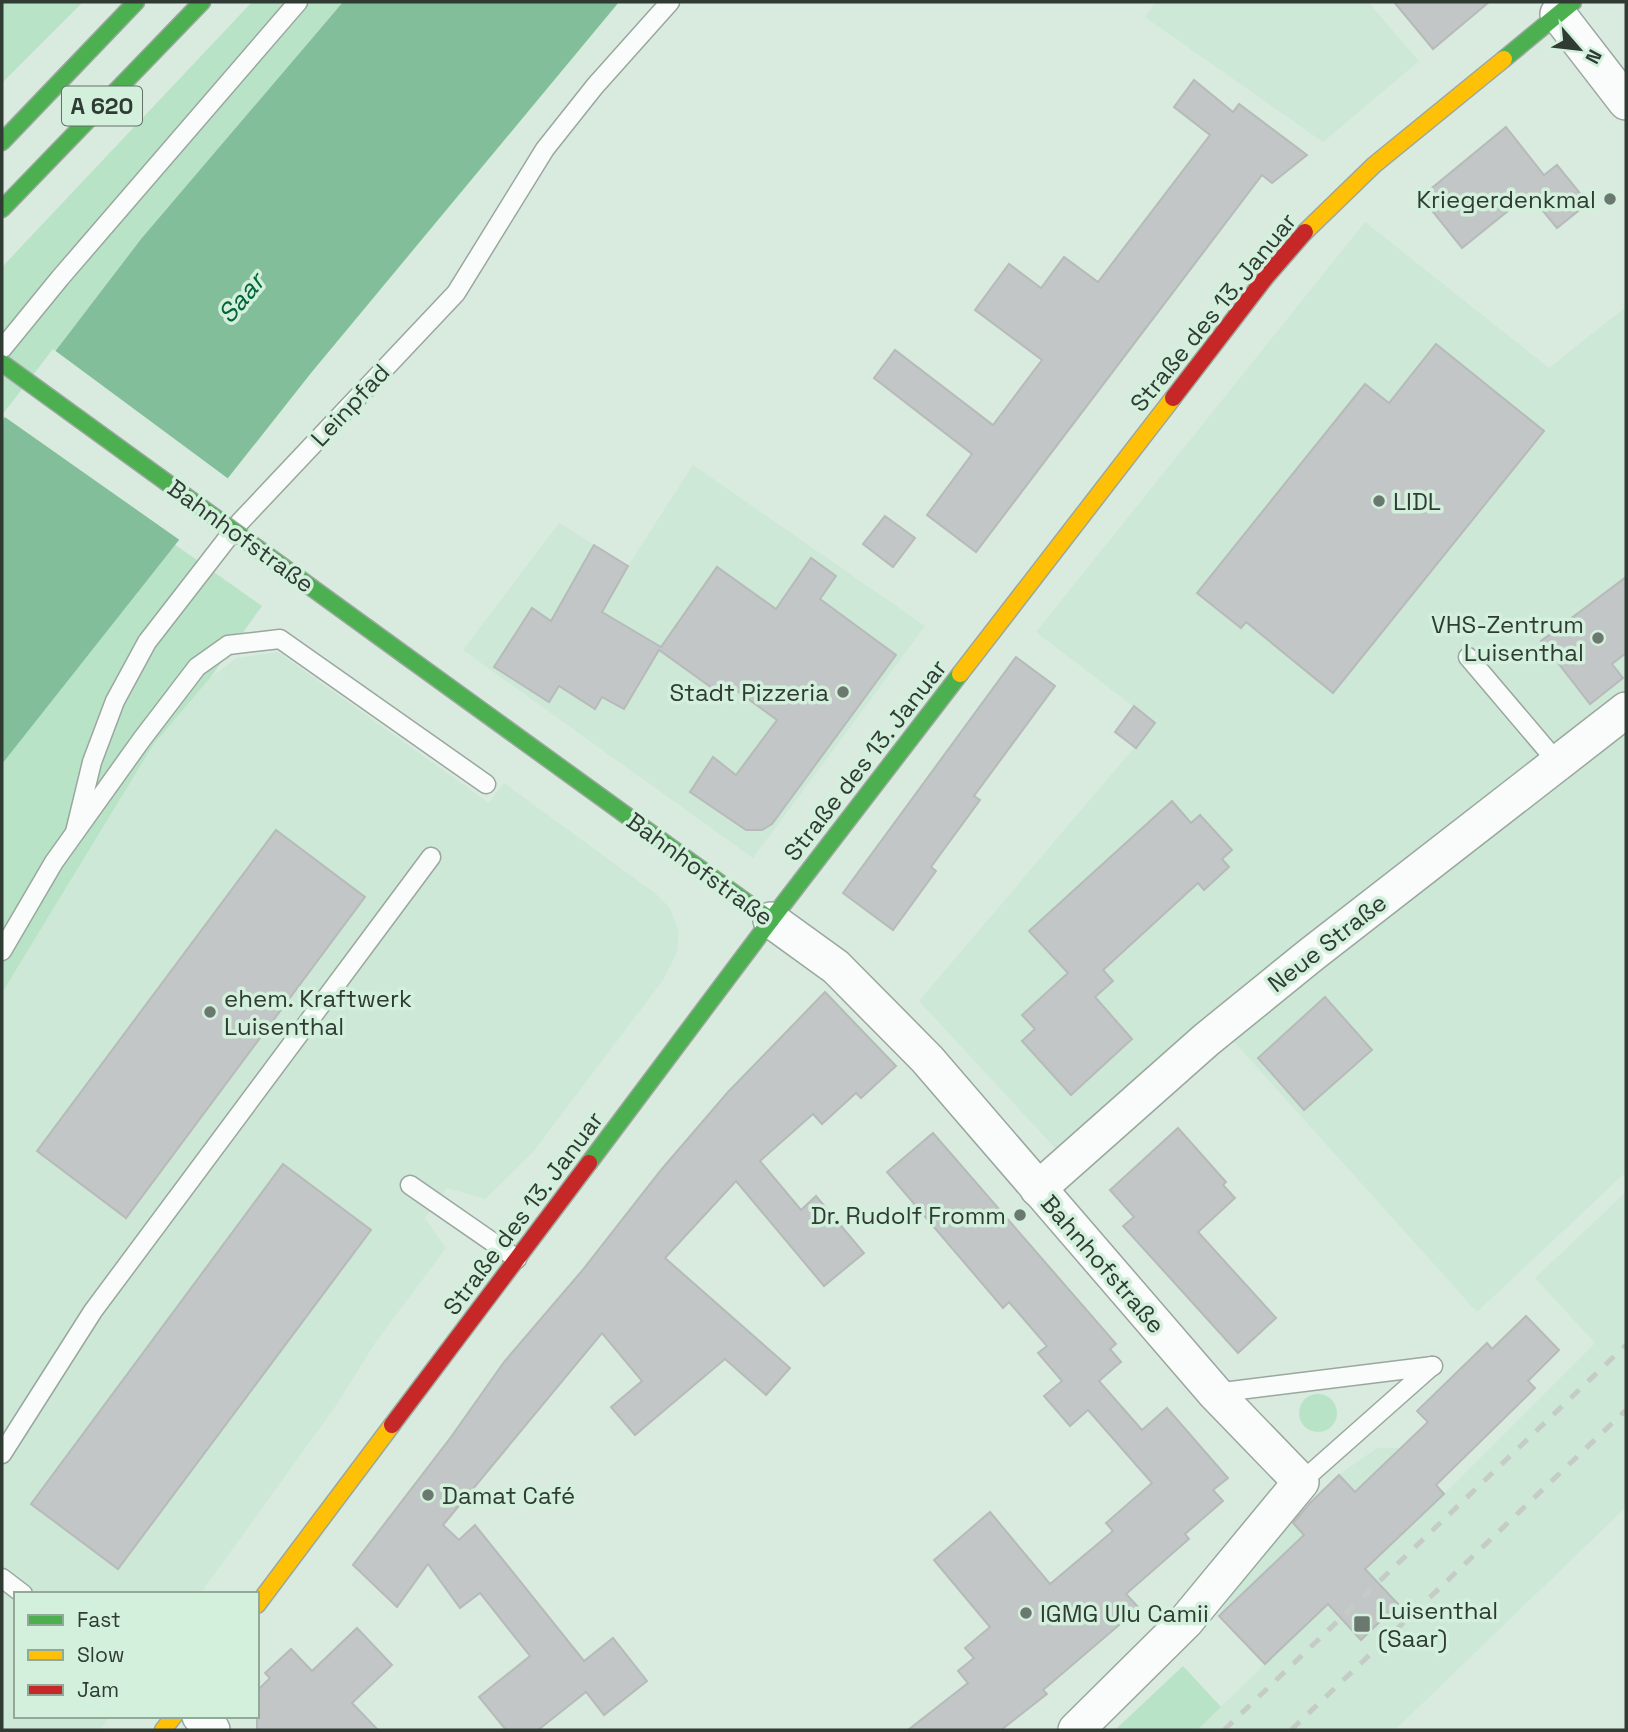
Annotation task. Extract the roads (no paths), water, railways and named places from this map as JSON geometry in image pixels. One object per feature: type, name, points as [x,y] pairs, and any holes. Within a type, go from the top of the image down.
[{"type":"main road","name":"A 620","points":[[2,142],[136,2]]},
{"type":"main road","name":"A 620","points":[[2,209],[202,2]]},
{"type":"main road","name":"Straße des 13. Januar","points":[[259,1602],[771,920],[1266,277],[1311,225],[1374,165],[1565,8]]},
{"type":"main road","name":"Bahnhofstraße","points":[[2,363],[771,920]]},
{"type":"street","points":[[1565,8],[1626,102]]},
{"type":"street","name":"Neue Straße","points":[[1038,1189],[1206,1040],[1323,945],[1626,710]]},
{"type":"street","name":"Bahnhofstraße","points":[[771,920],[836,967],[927,1059],[1215,1393],[1301,1482]]},
{"type":"street","points":[[1076,1730],[1186,1621],[1301,1482]]},
{"type":"lane","points":[[2,349],[298,2]]},
{"type":"lane","name":"Leinpfad","points":[[75,832],[92,762],[115,701],[147,642],[240,522],[456,293],[545,149],[595,86],[670,2]]},
{"type":"lane","name":"Leinpfad","points":[[2,951],[54,862],[142,739],[197,667],[228,645],[280,639],[486,784]]},
{"type":"lane","points":[[1468,657],[1558,762]]},
{"type":"lane","points":[[2,1454],[93,1311],[431,857]]},
{"type":"lane","points":[[410,1185],[517,1259]]},
{"type":"lane","points":[[1215,1393],[1433,1366],[1301,1482]]},
{"type":"lane","points":[[2,1578],[20,1592]]},
{"type":"water","name":"Saar","points":[[343,2],[619,2],[311,373],[2,764],[2,421],[141,239]]},
{"type":"railway","points":[[1224,1730],[1626,1345]]},
{"type":"railway","points":[[1291,1730],[1626,1410]]},
{"type":"place","name":"Kriegerdenkmal","points":[[1610,199]]},
{"type":"place","name":"LIDL","points":[[1379,501]]},
{"type":"place","name":"VHS-Zentrum Luisenthal","points":[[1598,638]]},
{"type":"place","name":"Stadt Pizzeria","points":[[843,692]]},
{"type":"place","name":"ehem. Kraftwerk Luisenthal","points":[[210,1012]]},
{"type":"place","name":"Dr. Rudolf Fromm","points":[[1020,1215]]},
{"type":"place","name":"Damat Café","points":[[428,1495]]},
{"type":"place","name":"IGMG Ulu Camii","points":[[1026,1613]]},
{"type":"place","name":"Luisenthal (Saar)","points":[[1362,1624]]}]
